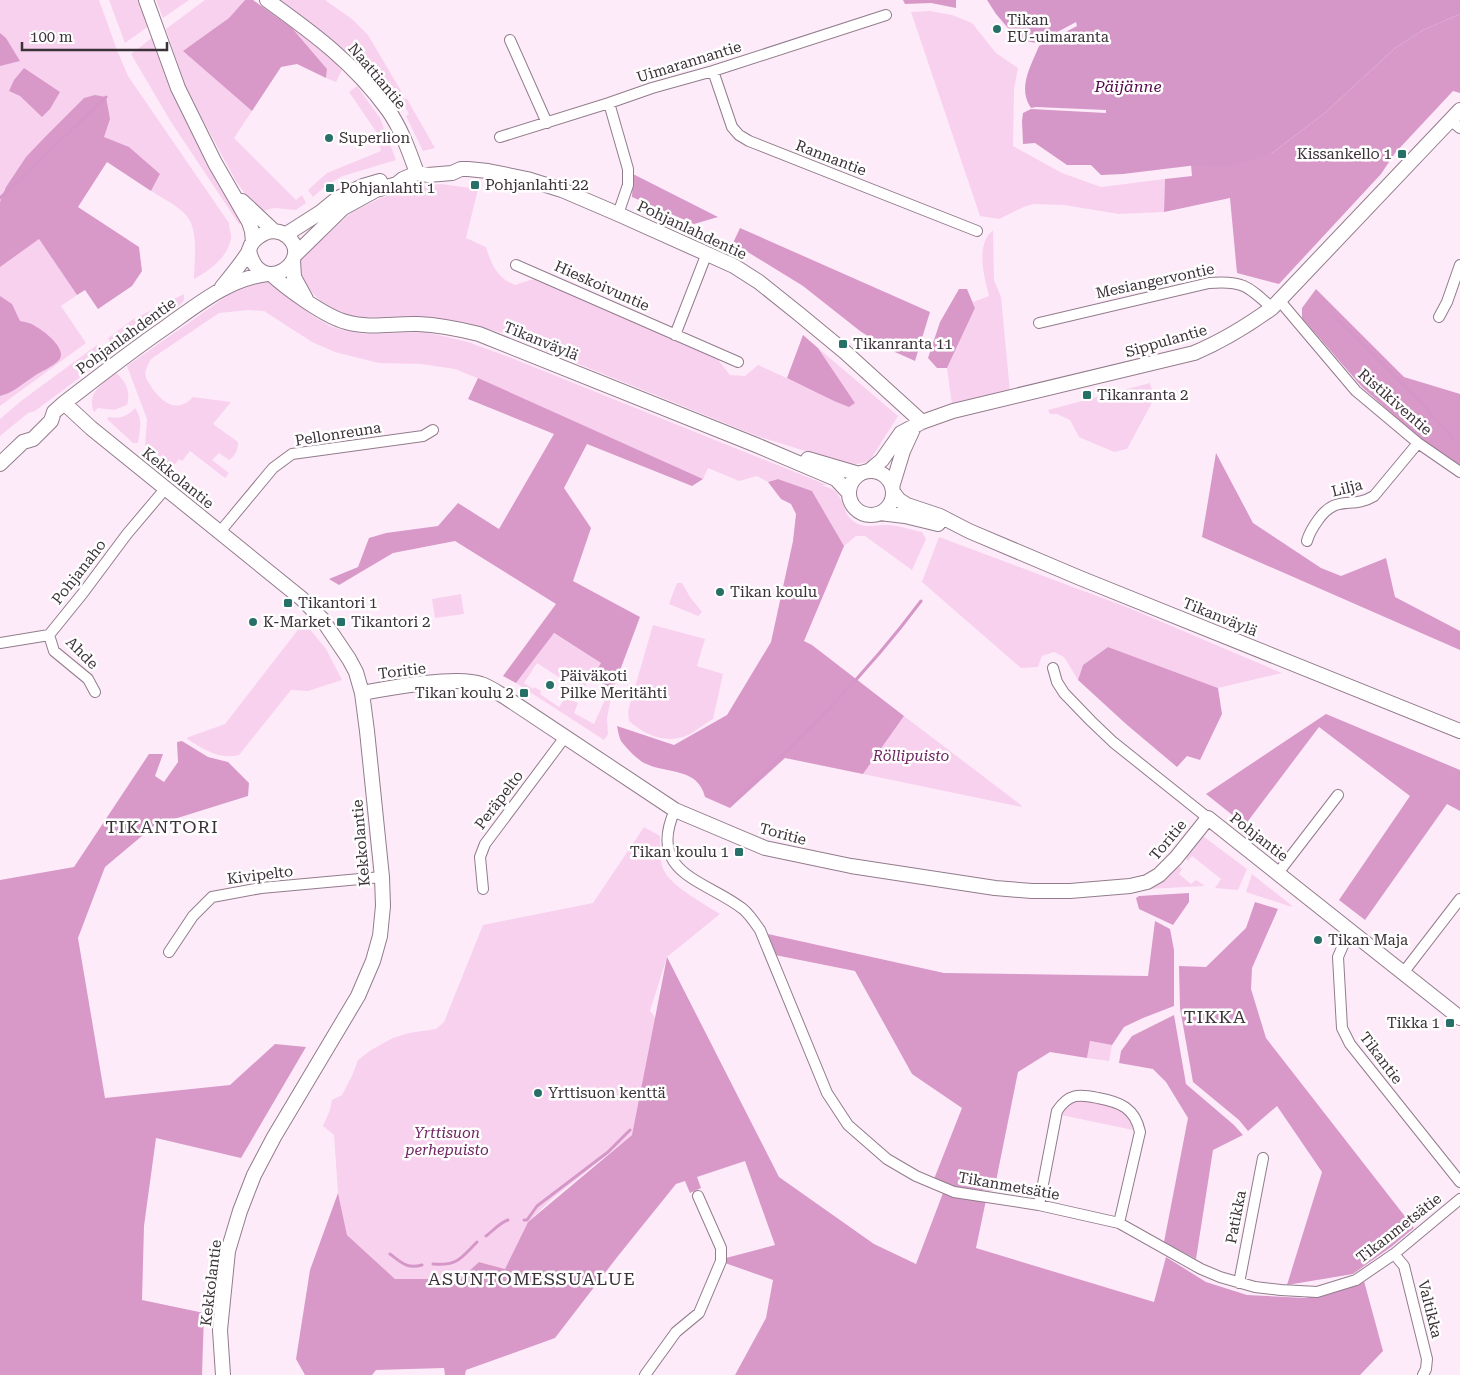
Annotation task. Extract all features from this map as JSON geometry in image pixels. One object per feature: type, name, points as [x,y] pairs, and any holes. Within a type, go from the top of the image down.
[{"type":"street","points":[[146,0],[178,88],[215,163],[249,222],[252,231],[251,246],[254,264],[269,274],[281,273],[294,258],[292,242],[279,233],[230,189]]},
{"type":"street","name":"Naattiantie","points":[[266,0],[322,40],[355,71],[388,111],[402,136],[418,172]]},
{"type":"street","name":"Uimarannantie","points":[[500,138],[886,15]]},
{"type":"street","points":[[510,40],[547,123]]},
{"type":"street","name":"Rannantie","points":[[713,71],[732,127],[739,135],[749,141],[977,231]]},
{"type":"street","points":[[609,103],[628,169],[628,185],[618,214]]},
{"type":"street","name":"Sippulantie","points":[[864,473],[882,460],[901,433],[953,411],[1194,353],[1217,344],[1275,304],[1457,119]]},
{"type":"street","name":"Pohjanlahdentie","points":[[294,258],[343,208],[376,190],[397,184],[418,172],[428,175],[452,173],[461,169],[488,171],[528,179],[562,190],[734,266],[777,296],[845,352],[917,416],[918,425]]},
{"type":"street","name":"Pohjanlahdentie","points":[[279,233],[321,212],[338,198],[370,184],[395,177],[403,179]]},
{"type":"street","points":[[251,246],[262,234],[279,233]]},
{"type":"street","name":"Pohjanlahdentie","points":[[220,289],[251,246]]},
{"type":"street","points":[[675,335],[707,253]]},
{"type":"street","name":"Tikanväylä","points":[[294,258],[294,277],[308,302]]},
{"type":"street","name":"Hieskoivuntie","points":[[516,265],[738,362]]},
{"type":"street","points":[[1439,316],[1448,302],[1460,265]]},
{"type":"street","name":"Pohjanlahdentie","points":[[0,464],[23,442],[33,439],[51,421],[59,408],[132,351],[220,289],[250,276],[269,274]]},
{"type":"street","name":"Tikanväylä","points":[[269,274],[283,286],[326,314],[344,322],[360,326],[437,325],[479,334],[836,479],[849,493]]},
{"type":"street","name":"Mesiangervontie","points":[[1038,323],[1209,283],[1228,281],[1247,287],[1275,304]]},
{"type":"street","name":"Ristikiventie","points":[[1275,304],[1356,391],[1418,443],[1460,472]]},
{"type":"street","name":"Kekkolantie","points":[[59,408],[86,424],[301,598],[322,619],[350,659],[362,693],[382,878],[380,936],[373,961],[358,996],[274,1137],[254,1175],[240,1211],[228,1250],[220,1330],[223,1375]]},
{"type":"street","points":[[892,489],[886,478],[881,474],[864,473],[851,485],[850,500],[857,510],[866,514],[880,513],[890,504],[892,489],[903,451],[918,425]]},
{"type":"street","name":"Pellonreuna","points":[[219,533],[273,468],[292,454],[423,436],[433,430]]},
{"type":"street","name":"Lilja","points":[[1306,541],[1309,532],[1325,510],[1333,504],[1366,500],[1374,496],[1418,443]]},
{"type":"street","name":"Tikanväylä","points":[[756,445],[864,473]]},
{"type":"street","name":"Pohjanaho","points":[[49,634],[164,489]]},
{"type":"street","name":"Tikanväylä","points":[[892,489],[899,500],[907,505],[940,516],[969,531],[1460,731]]},
{"type":"street","name":"Tikanväylä","points":[[880,513],[905,516],[969,531]]},
{"type":"street","points":[[0,643],[49,634]]},
{"type":"street","name":"Ahde","points":[[49,634],[54,651],[88,679],[95,692]]},
{"type":"street","name":"Pohjantie","points":[[1053,668],[1057,682],[1064,693],[1113,742],[1460,1018]]},
{"type":"street","name":"Toritie","points":[[362,693],[445,682],[464,681],[481,684],[505,697],[675,810],[757,846],[850,866],[995,888],[1032,891],[1098,889],[1130,886],[1147,882],[1164,871],[1208,818]]},
{"type":"street","name":"Peräpelto","points":[[483,889],[480,857],[485,844],[565,737]]},
{"type":"street","points":[[1278,872],[1338,795]]},
{"type":"street","name":"Tikanmetsätie","points":[[675,810],[667,838],[673,860],[684,874],[744,910],[754,920],[760,930],[827,1093],[848,1124],[887,1159],[916,1176],[954,1192],[1038,1205],[1120,1223],[1201,1269],[1239,1283],[1281,1290],[1317,1292],[1356,1280],[1394,1254],[1460,1199]]},
{"type":"street","name":"Kivipelto","points":[[169,952],[193,916],[212,897],[261,888],[382,878]]},
{"type":"street","points":[[1404,973],[1460,899]]},
{"type":"street","name":"Tikantie","points":[[1352,932],[1344,943],[1338,957],[1342,1028],[1350,1044],[1460,1182]]},
{"type":"street","points":[[1038,1205],[1057,1110],[1070,1097],[1080,1094],[1106,1099],[1122,1104],[1130,1111],[1138,1122],[1140,1132],[1120,1223]]},
{"type":"street","name":"Patikka","points":[[1239,1283],[1263,1158]]},
{"type":"street","points":[[645,1375],[676,1332],[699,1313],[720,1261],[721,1248],[698,1196]]},
{"type":"street","name":"Valtikka","points":[[1394,1254],[1404,1266],[1427,1359],[1423,1375]]},
{"type":"green space","points":[[0,0],[99,0],[128,76],[229,223],[231,237],[229,246],[222,258],[206,272],[194,279],[195,244],[189,219],[177,207],[151,191],[160,174],[104,137],[39,239],[77,295],[61,306],[86,343],[0,406]]},
{"type":"green space","points":[[109,0],[139,0],[149,26],[125,43]]},
{"type":"green space","points":[[156,0],[189,0],[163,18]]},
{"type":"green space","points":[[205,0],[245,0],[229,18],[184,51],[252,111],[234,138],[296,200],[302,195],[306,203],[296,210],[274,208],[259,212],[237,183],[186,89],[166,29]]},
{"type":"green space","points":[[277,0],[325,0],[352,19],[368,35],[401,91],[399,94],[395,93],[390,86],[385,86],[348,53]]},
{"type":"green space","points":[[930,11],[952,15],[972,23],[996,53],[1018,68],[1014,89],[1013,146],[1062,173],[1101,187],[1165,179],[1164,212],[1119,214],[1064,205],[1034,204],[999,219],[980,216],[911,12]]},
{"type":"green space","points":[[292,28],[330,57],[342,70],[336,82],[326,78],[327,69]]},
{"type":"green space","points":[[153,37],[172,91],[211,166],[244,221],[239,224],[171,122],[131,54]]},
{"type":"green space","points":[[357,86],[380,118],[396,160],[343,176],[328,184],[313,197],[308,190],[327,173],[381,151],[377,133],[349,92]]},
{"type":"green space","points":[[403,98],[407,99],[435,148],[423,151],[406,116],[409,114],[402,101]]},
{"type":"green space","points":[[441,184],[478,189],[466,238],[486,247],[496,270],[509,282],[515,285],[537,278],[715,356],[730,375],[745,376],[758,365],[834,401],[855,403],[818,348],[898,416],[869,462],[850,465],[757,436],[502,333],[482,327],[433,318],[406,316],[360,317],[346,315],[320,300],[305,283],[299,270],[301,259],[352,212],[381,198],[405,190]]},
{"type":"green space","points":[[993,230],[994,280],[1001,297],[1010,392],[952,405],[947,368],[975,308],[973,302],[989,296],[982,261],[984,244]]},
{"type":"green space","points":[[251,279],[266,280],[313,316],[330,326],[346,331],[365,334],[425,332],[468,342],[514,359],[827,485],[821,485],[831,488],[838,494],[847,514],[857,524],[900,527],[922,532],[926,539],[912,570],[865,536],[856,536],[844,546],[812,491],[778,479],[768,482],[757,476],[739,481],[708,468],[703,479],[455,369],[421,364],[379,363],[335,352],[312,342],[264,311],[249,310],[219,313],[151,359],[146,370],[146,378],[156,393],[166,402],[176,406],[187,402],[193,397],[231,402],[213,424],[238,442],[236,452],[229,460],[219,453],[212,460],[229,473],[225,478],[190,451],[182,461],[179,459],[169,472],[151,458],[145,447],[147,419],[127,366]]},
{"type":"green space","points":[[184,294],[184,300],[178,307],[117,350],[113,347],[108,338],[132,320]]},
{"type":"green space","points":[[97,345],[106,358],[35,411],[28,413],[0,436],[0,419],[21,401]]},
{"type":"green space","points":[[116,373],[127,387],[127,405],[114,410],[98,408],[94,412],[92,399],[94,394],[101,385]]},
{"type":"green space","points":[[1150,383],[1154,399],[1127,449],[1114,452],[1079,437],[1070,420],[1057,414],[1050,414],[1048,410]]},
{"type":"green space","points":[[135,408],[140,420],[138,443],[133,443],[107,419],[108,417],[123,417]]},
{"type":"green space","points":[[939,537],[1129,608],[1282,673],[1218,688],[1108,647],[1083,665],[1078,680],[1064,657],[1054,652],[1042,656],[1038,667],[1021,668],[922,582]]},
{"type":"green space","points":[[677,583],[682,583],[702,612],[698,616],[669,604]]},
{"type":"green space","points":[[461,594],[464,614],[435,618],[432,599]]},
{"type":"green space","points":[[304,622],[326,649],[342,680],[308,691],[291,690],[239,755],[217,755],[186,738],[225,724]]},
{"type":"green space","points":[[653,625],[705,639],[697,666],[723,674],[713,719],[687,736],[676,739],[654,736],[641,730],[629,721],[628,711]]},
{"type":"green space","points":[[553,633],[601,663],[584,688],[563,675],[560,678],[537,663],[524,683],[533,689],[534,687],[541,691],[540,694],[559,707],[565,698],[578,703],[574,713],[594,724],[607,695],[611,697],[607,718],[608,734],[604,740],[516,683]]},
{"type":"green space","name":"Röllipuisto","points":[[904,716],[1021,805],[1022,807],[863,774]]},
{"type":"green space","name":"Yrttisuon perhepuisto","points":[[644,827],[660,836],[662,866],[670,879],[691,896],[720,914],[667,957],[650,1011],[661,1025],[632,1135],[553,1198],[528,1222],[505,1269],[479,1262],[460,1279],[395,1279],[347,1235],[338,1193],[334,1135],[323,1126],[332,1100],[342,1095],[358,1060],[371,1050],[393,1038],[409,1033],[436,1029],[444,1022],[483,925],[593,903]]},
{"type":"green space","points":[[1203,836],[1247,869],[1238,890],[1215,888],[1221,879],[1192,856],[1188,861],[1184,857]]},
{"type":"green space","points":[[1180,867],[1182,869],[1179,874],[1191,884],[1196,880],[1205,886],[1147,889],[1159,883],[1176,868]]},
{"type":"green space","points":[[1252,874],[1291,905],[1292,907],[1246,892]]},
{"type":"green space","points":[[1090,1041],[1112,1045],[1109,1061],[1087,1058]]},
{"type":"green space","points":[[1080,1100],[1105,1105],[1120,1111],[1126,1115],[1133,1130],[1061,1115],[1069,1105]]},
{"type":"shaded area","points":[[245,0],[253,0],[292,28],[327,69],[326,78],[297,64],[281,67],[252,111],[183,51],[229,18]]},
{"type":"shaded area","points":[[903,0],[956,0],[956,8],[931,3],[905,4]]},
{"type":"shaded area","points":[[1460,14],[1460,93],[1453,91],[1395,153],[1381,174],[1279,284],[1237,273],[1230,198],[1164,212],[1165,179],[1192,176],[1191,165],[1272,153],[1326,112],[1395,48],[1423,30]]},
{"type":"shaded area","points":[[0,33],[6,38],[20,61],[0,66]]},
{"type":"shaded area","points":[[24,68],[60,92],[50,109],[42,117],[20,96],[9,91],[14,80]]},
{"type":"shaded area","points":[[95,95],[106,97],[110,119],[104,137],[129,147],[160,174],[151,191],[107,162],[78,207],[139,247],[142,271],[132,286],[98,309],[85,290],[77,295],[39,239],[0,267],[0,202],[6,187],[26,157],[46,136],[84,98]]},
{"type":"shaded area","points":[[633,174],[718,217],[694,224],[632,197]]},
{"type":"shaded area","points":[[740,228],[930,312],[915,361],[886,348],[860,331],[803,286],[733,243]]},
{"type":"shaded area","points":[[959,289],[967,289],[975,308],[947,368],[937,368],[928,358],[940,322]]},
{"type":"shaded area","points":[[1316,289],[1404,377],[1460,394],[1460,467],[1418,437],[1362,387],[1302,318],[1302,308]]},
{"type":"shaded area","points":[[0,296],[12,304],[20,321],[33,325],[54,341],[58,346],[61,356],[54,365],[13,391],[0,396]]},
{"type":"shaded area","points":[[803,335],[818,348],[855,403],[849,407],[787,378]]},
{"type":"shaded area","points":[[478,378],[703,479],[692,486],[587,444],[564,488],[591,528],[573,581],[640,617],[613,689],[592,678],[601,663],[554,633],[516,683],[503,676],[556,604],[455,541],[393,553],[339,585],[329,579],[358,567],[369,538],[386,533],[438,526],[458,503],[499,529],[554,434],[468,399]]},
{"type":"shaded area","points":[[1216,453],[1253,523],[1321,568],[1341,576],[1386,558],[1395,597],[1460,631],[1460,650],[1202,537]]},
{"type":"shaded area","points":[[778,479],[812,491],[844,546],[804,641],[812,645],[904,716],[863,774],[785,758],[730,808],[705,797],[701,787],[688,776],[641,761],[621,741],[617,726],[674,745],[727,715],[771,642],[793,541],[796,514],[791,504],[781,499],[768,482]]},
{"type":"shaded area","points":[[1108,647],[1218,688],[1222,714],[1200,760],[1187,756],[1177,767],[1078,680],[1083,665]]},
{"type":"shaded area","points":[[1326,714],[1460,770],[1460,811],[1447,804],[1365,920],[1339,900],[1410,796],[1319,727],[1245,825],[1206,794]]},
{"type":"shaded area","points":[[182,741],[208,757],[228,762],[249,783],[248,796],[155,825],[105,867],[78,938],[105,1098],[230,1085],[275,1044],[306,1047],[241,1158],[156,1138],[144,1226],[142,1300],[204,1313],[202,1375],[0,1375],[0,880],[74,867],[149,754],[163,754],[155,776],[164,782],[178,762],[177,742]]},
{"type":"shaded area","points":[[1189,893],[1189,902],[1173,925],[1139,909],[1136,898],[1139,896]]},
{"type":"shaded area","points":[[1255,902],[1278,909],[1252,968],[1251,989],[1266,1038],[1414,1228],[1353,1274],[1287,1285],[1322,1172],[1277,1106],[1248,1131],[1239,1120],[1193,1082],[1180,1008],[1179,966],[1206,967],[1246,928]]},
{"type":"shaded area","points":[[1155,921],[1170,929],[1174,950],[1174,1006],[1124,1027],[1112,1045],[1090,1041],[1087,1058],[1050,1052],[1018,1072],[994,1191],[954,1188],[934,1179],[962,1108],[912,1074],[855,971],[775,955],[768,934],[944,973],[1148,976]]},
{"type":"shaded area","points":[[667,957],[779,1177],[874,1244],[916,1264],[943,1193],[986,1200],[976,1248],[1154,1302],[1166,1257],[1206,1282],[1247,1295],[1305,1298],[1356,1285],[1364,1281],[1383,1351],[1360,1375],[735,1375],[766,1318],[773,1280],[725,1263],[726,1258],[775,1245],[745,1161],[697,1177],[701,1188],[690,1193],[685,1181],[676,1184],[555,1338],[466,1370],[465,1375],[445,1375],[444,1368],[376,1370],[372,1375],[305,1375],[296,1359],[310,1270],[338,1193],[347,1235],[395,1279],[460,1279],[479,1262],[505,1269],[528,1222],[632,1135]]},
{"type":"shaded area","points":[[1174,1015],[1186,1084],[1243,1135],[1213,1150],[1196,1259],[1164,1242],[1188,1118],[1166,1082],[1153,1069],[1119,1063],[1121,1051],[1132,1036]]},
{"type":"water","name":"Päijänne","points":[[987,0],[1460,0],[1460,14],[1423,30],[1395,48],[1326,112],[1272,153],[1227,167],[1197,165],[1101,175],[1091,165],[1067,165],[1035,143],[1023,144],[1023,113],[1031,109],[1025,93],[1025,85],[1029,69],[1039,46],[1037,43],[1018,40]]},
{"type":"pier","points":[[1076,22],[1077,26],[1039,46],[1037,43]]},
{"type":"pier","points":[[1036,107],[1106,110],[1106,113],[1031,109]]},
{"type":"waterway","points":[[0,198],[106,97]]},
{"type":"waterway","points":[[1333,315],[1425,406],[1453,438]]},
{"type":"waterway","points":[[733,802],[832,706],[878,655],[921,601]]},
{"type":"waterway","points":[[524,1220],[527,1220],[537,1206],[608,1152],[630,1130]]},
{"type":"waterway","points":[[486,1236],[508,1220]]},
{"type":"waterway","points":[[433,1264],[454,1262],[463,1257],[477,1242]]},
{"type":"waterway","points":[[390,1254],[408,1266],[422,1265]]},
{"type":"place","name":"Tikan EU-uimaranta","points":[[997,29]]},
{"type":"place","name":"Superlion","points":[[329,138]]},
{"type":"place","name":"Kissankello 1","points":[[1402,154]]},
{"type":"place","name":"Pohjanlahti 22","points":[[475,185]]},
{"type":"place","name":"Pohjanlahti 1","points":[[330,188]]},
{"type":"place","name":"Tikanranta 11","points":[[843,344]]},
{"type":"place","name":"Tikanranta 2","points":[[1087,395]]},
{"type":"place","name":"Tikan koulu","points":[[720,592]]},
{"type":"place","name":"Tikantori 1","points":[[288,603]]},
{"type":"place","name":"K-Market","points":[[253,622]]},
{"type":"place","name":"Tikantori 2","points":[[341,622]]},
{"type":"place","name":"Päiväkoti Pilke Meritähti","points":[[550,685]]},
{"type":"place","name":"Tikan koulu 2","points":[[524,693]]},
{"type":"place","name":"Tikan koulu 1","points":[[739,852]]},
{"type":"place","name":"Tikan Maja","points":[[1318,940]]},
{"type":"place","name":"Tikka 1","points":[[1450,1023]]},
{"type":"place","name":"Yrttisuon kenttä","points":[[538,1093]]},
{"type":"district","name":"TIKANTORI","points":[[162,826]]},
{"type":"district","name":"TIKKA","points":[[1215,1016]]},
{"type":"district","name":"ASUNTOMESSUALUE","points":[[532,1278]]}]
